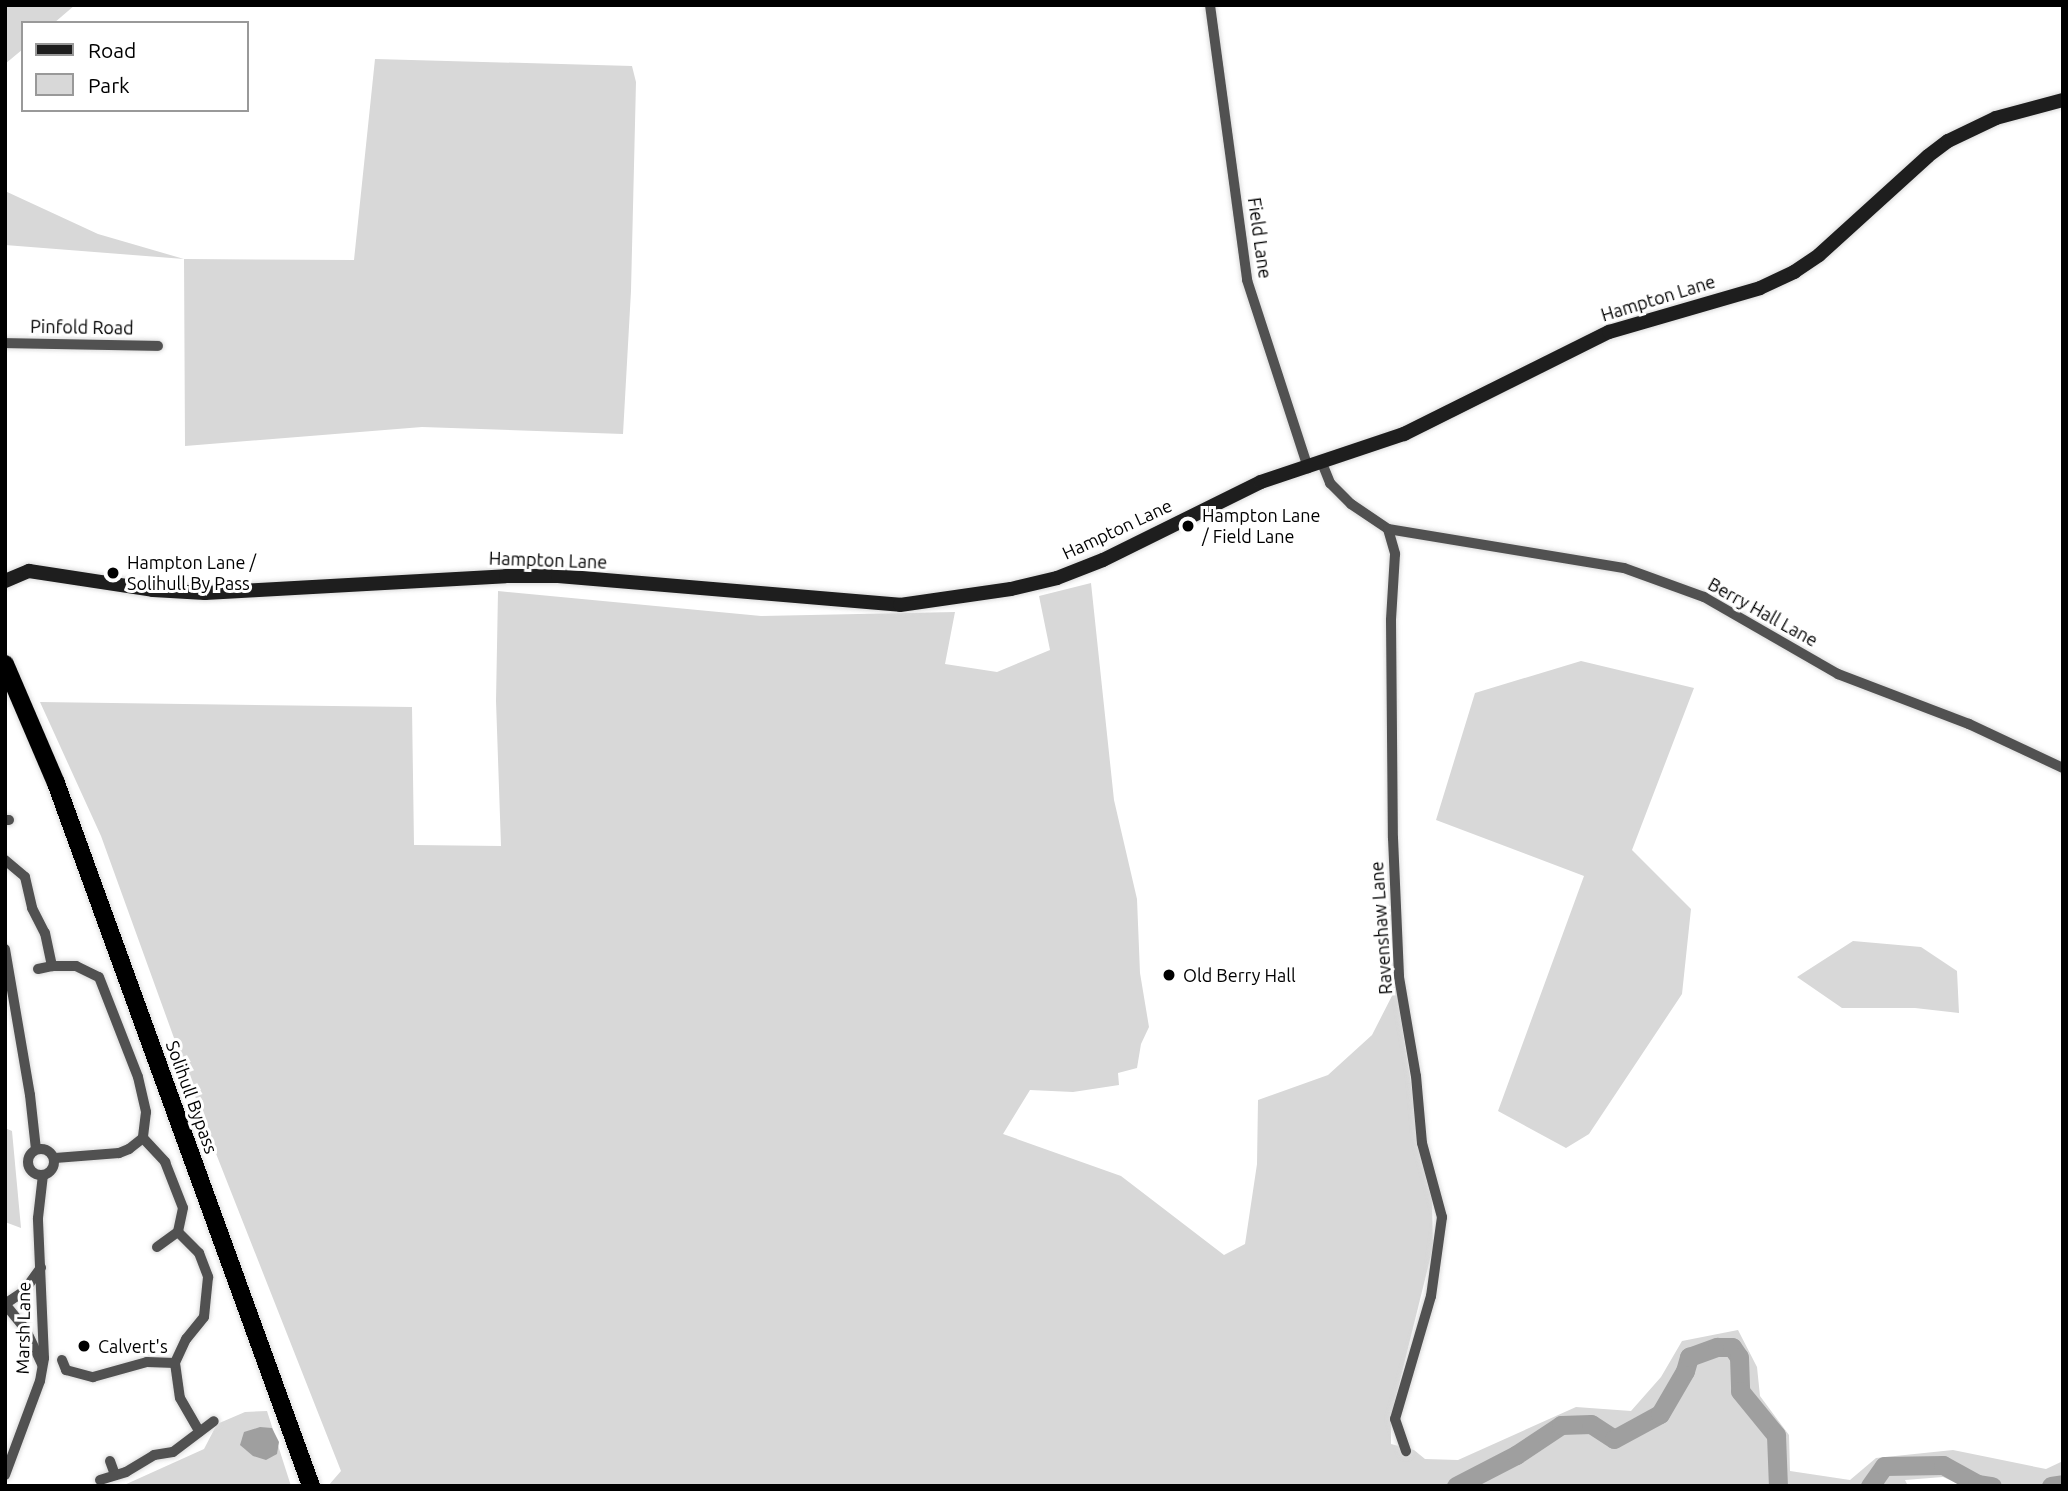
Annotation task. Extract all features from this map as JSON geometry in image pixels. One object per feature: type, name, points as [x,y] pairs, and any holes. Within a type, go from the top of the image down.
[{"type":"highway","name":"Solihull Bypass","points":[[5,664],[56,782],[311,1486]]},
{"type":"highway","name":"Solihull Bypass","points":[[5,682],[31,724]]},
{"type":"main road","name":"Hampton Lane","points":[[5,581],[29,571],[153,590],[205,593],[506,576],[558,576],[900,605],[1011,589],[1057,578],[1137,545],[1250,486],[1404,434],[1608,332],[1760,288],[1794,272],[1819,255],[1948,141],[1996,118],[2063,100]]},
{"type":"street","name":"Field Lane","points":[[1210,5],[1247,280],[1315,466]]},
{"type":"street","name":"Pinfold Road","points":[[5,343],[158,346]]},
{"type":"street","points":[[1315,466],[1352,504],[1388,529]]},
{"type":"street","name":"Berry Hall Lane","points":[[1388,529],[1624,568],[1703,597],[1838,674],[1969,724],[2063,768]]},
{"type":"street","name":"Ravenshaw Lane","points":[[1388,529],[1395,554],[1391,620],[1393,838],[1399,977],[1416,1076],[1422,1143],[1442,1217],[1431,1296],[1395,1419],[1406,1451]]},
{"type":"street","points":[[5,860],[25,877],[52,965]]},
{"type":"street","points":[[5,949],[10,997],[36,1149],[28,1161],[30,1169],[43,1175],[55,1166],[55,1158]]},
{"type":"street","points":[[38,969],[52,965],[76,966],[99,977],[145,1102],[143,1138],[165,1162],[181,1197],[182,1219],[178,1233],[157,1247]]},
{"type":"street","points":[[36,1149],[44,1148],[55,1158],[119,1153],[143,1138]]},
{"type":"street","name":"Marsh Lane","points":[[5,1475],[40,1381],[41,1269],[38,1218],[43,1175]]},
{"type":"street","points":[[178,1233],[191,1241],[199,1253],[208,1289],[204,1317],[186,1339],[175,1363],[180,1398],[200,1432]]},
{"type":"street","points":[[41,1269],[24,1291],[5,1304],[26,1329],[42,1365]]},
{"type":"street","points":[[59,1381],[64,1365],[76,1376],[93,1377],[148,1362],[175,1363]]},
{"type":"street","points":[[100,1480],[154,1455],[173,1452],[214,1421]]},
{"type":"street","points":[[110,1461],[115,1475]]},
{"type":"green space","points":[[7,5],[75,5],[56,21],[21,21],[21,51],[5,64]]},
{"type":"green space","points":[[375,59],[632,66],[636,82],[631,291],[623,434],[422,427],[185,446],[184,259],[354,260]]},
{"type":"green space","points":[[5,191],[98,234],[184,259],[5,245]]},
{"type":"green space","points":[[1091,583],[1114,800],[1137,899],[1140,973],[1149,1027],[1141,1044],[1137,1068],[1118,1073],[1119,1085],[1073,1092],[1030,1090],[1003,1134],[1121,1176],[1224,1255],[1245,1244],[1257,1164],[1258,1100],[1328,1075],[1372,1035],[1396,988],[1426,1179],[1432,1200],[1433,1247],[1391,1417],[1391,1444],[1414,1450],[1425,1459],[1458,1460],[1576,1407],[1631,1411],[1661,1377],[1682,1341],[1738,1330],[1757,1367],[1760,1396],[1789,1435],[1790,1471],[1850,1480],[1876,1458],[1953,1450],[2046,1469],[2063,1461],[2063,1486],[1963,1486],[1943,1477],[1905,1480],[1908,1486],[328,1486],[341,1471],[213,1146],[101,836],[40,702],[412,707],[414,845],[501,846],[496,701],[498,591],[761,616],[955,612],[945,664],[997,672],[1050,650],[1039,596]]},
{"type":"green space","points":[[1581,661],[1694,688],[1632,850],[1691,909],[1682,994],[1589,1134],[1566,1148],[1498,1111],[1584,876],[1436,820],[1475,693]]},
{"type":"green space","points":[[1853,941],[1921,947],[1957,971],[1959,1013],[1915,1008],[1842,1008],[1797,977]]},
{"type":"green space","points":[[5,1128],[12,1131],[21,1228],[5,1222]]},
{"type":"green space","points":[[267,1411],[291,1486],[122,1486],[204,1449],[217,1424],[245,1412]]},
{"type":"shaded area","points":[[260,1427],[272,1428],[279,1442],[277,1454],[266,1460],[253,1456],[240,1445],[244,1432]]},
{"type":"waterway","points":[[1456,1486],[1516,1455],[1561,1425],[1591,1424],[1614,1439],[1660,1414],[1685,1371],[1689,1357],[1717,1347],[1732,1347],[1739,1357],[1740,1391],[1776,1435],[1778,1486]]},
{"type":"waterway","points":[[1870,1486],[1884,1466],[1943,1465],[1977,1484],[1992,1486]]},
{"type":"waterway","points":[[2051,1486],[2063,1484]]},
{"type":"place","name":"Hampton Lane / Field Lane","points":[[1188,526]]},
{"type":"place","name":"Hampton Lane / Solihull By Pass","points":[[113,573]]},
{"type":"place","name":"Old Berry Hall","points":[[1169,975]]},
{"type":"place","name":"Calvert's","points":[[84,1346]]}]
